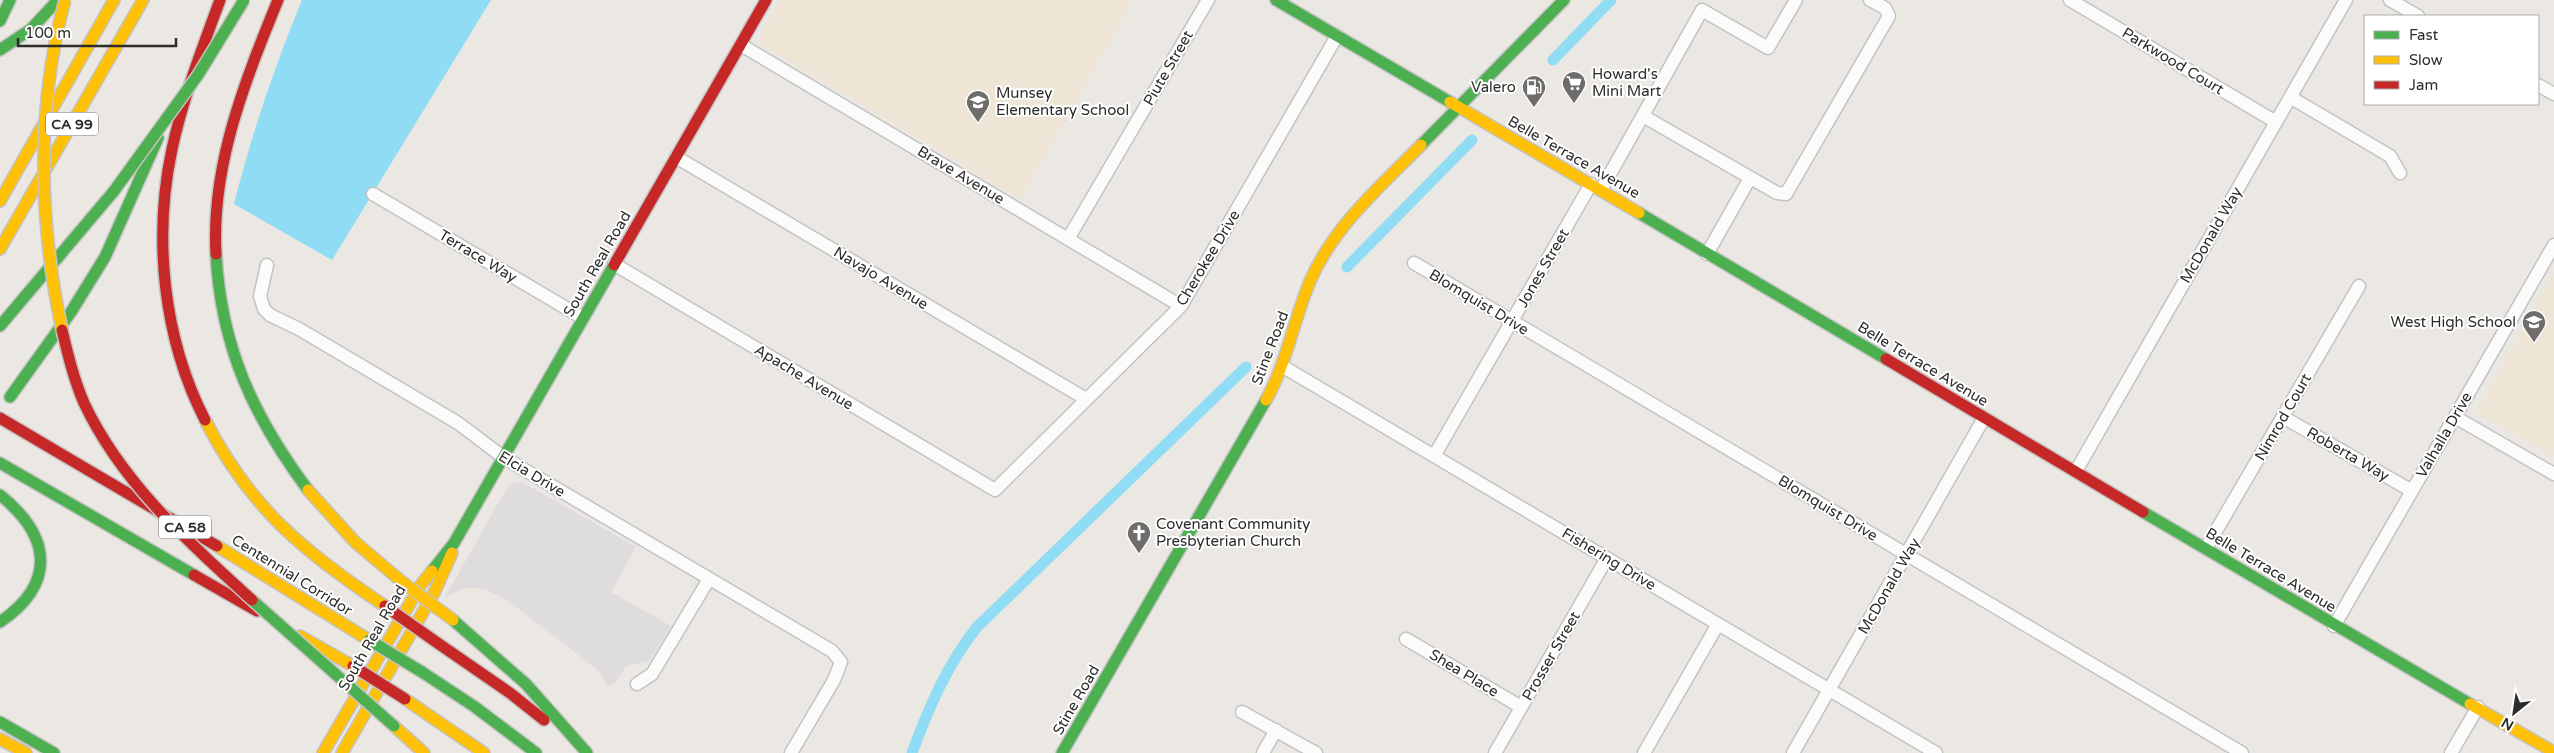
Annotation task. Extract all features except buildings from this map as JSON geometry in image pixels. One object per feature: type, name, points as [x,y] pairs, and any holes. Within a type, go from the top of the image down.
[{"type":"main road","points":[[0,22],[10,0]]},
{"type":"main road","points":[[0,50],[31,29],[58,0]]},
{"type":"main road","points":[[65,0],[51,56],[44,110],[45,202],[49,253],[59,318],[67,350],[84,401],[112,450],[163,516],[202,556],[424,753]]},
{"type":"main road","name":"CA 99","points":[[0,201],[114,0]]},
{"type":"main road","name":"CA 99","points":[[0,249],[143,0]]},
{"type":"main road","points":[[10,397],[76,305],[119,229],[166,116],[209,0]]},
{"type":"main road","points":[[220,0],[177,130],[166,184],[163,227],[164,265],[175,343],[187,383],[204,421],[224,456],[258,503],[278,526],[309,553],[532,710],[580,753]]},
{"type":"main road","points":[[0,326],[114,191],[198,75],[244,0]]},
{"type":"main road","points":[[278,0],[245,81],[221,172],[215,242],[224,322],[252,405],[291,469],[341,530],[401,581],[453,620],[526,684],[587,753]]},
{"type":"main road","name":"South Real Road","points":[[323,753],[420,586],[454,543],[766,0]]},
{"type":"main road","name":"Belle Terrace Avenue","points":[[1276,0],[2076,471],[2334,626],[2554,752]]},
{"type":"main road","name":"Stine Road","points":[[1062,753],[1266,400],[1282,366],[1308,286],[1332,242],[1360,206],[1564,0]]},
{"type":"main road","name":"Centennial Corridor","points":[[0,418],[253,567],[422,672],[475,707],[536,753]]},
{"type":"main road","name":"CA 58","points":[[0,463],[353,666],[484,753]]},
{"type":"main road","points":[[0,495],[22,512],[33,527],[39,544],[40,562],[36,580],[28,598],[15,613],[0,622]]},
{"type":"main road","name":"South Real Road","points":[[342,753],[440,583],[450,560],[454,543]]},
{"type":"main road","points":[[0,722],[54,753]]},
{"type":"main road","points":[[0,739],[26,753]]},
{"type":"main road","points":[[0,749],[7,753]]},
{"type":"street","name":"Piute Street","points":[[1068,239],[1208,0]]},
{"type":"street","name":"Jones Street","points":[[1434,456],[1512,321],[1643,116],[1702,10],[1768,48],[1796,0]]},
{"type":"street","points":[[1643,116],[1777,193],[1786,194],[1889,16],[1885,8],[1870,0]]},
{"type":"street","name":"Parkwood Court","points":[[2070,0],[2276,122]]},
{"type":"street","name":"McDonald Way","points":[[2076,471],[2346,0]]},
{"type":"street","points":[[2390,0],[2416,15]]},
{"type":"street","name":"Cherokee Drive","points":[[995,490],[1181,306],[1337,36]]},
{"type":"street","name":"Brave Avenue","points":[[740,45],[1181,306]]},
{"type":"street","points":[[2539,86],[2554,94]]},
{"type":"street","points":[[2290,96],[2390,156],[2400,173]]},
{"type":"street","name":"Navajo Avenue","points":[[676,156],[1086,399]]},
{"type":"street","points":[[1707,254],[1750,178]]},
{"type":"street","name":"Terrace Way","points":[[374,194],[582,318]]},
{"type":"street","name":"Valhalla Drive","points":[[2334,626],[2554,245]]},
{"type":"street","name":"Blomquist Drive","points":[[1414,263],[2242,753]]},
{"type":"street","name":"Apache Avenue","points":[[614,264],[995,490]]},
{"type":"street","name":"Elcia Drive","points":[[268,265],[260,296],[264,309],[270,315],[299,329],[458,423],[503,457],[832,652],[841,662],[834,680],[791,753]]},
{"type":"street","name":"Nimrod Court","points":[[2206,548],[2358,286]]},
{"type":"street","name":"Fishering Drive","points":[[1282,366],[1936,753]]},
{"type":"street","name":"Roberta Way","points":[[2283,417],[2412,491]]},
{"type":"street","points":[[2455,417],[2554,474]]},
{"type":"street","name":"McDonald Way","points":[[1793,753],[1984,418]]},
{"type":"street","name":"Prosser Street","points":[[1495,753],[1607,558]]},
{"type":"street","points":[[637,684],[652,674],[709,579]]},
{"type":"street","points":[[1644,753],[1718,624]]},
{"type":"street","name":"Shea Place","points":[[1406,639],[1521,707]]},
{"type":"street","points":[[2451,753],[2478,707]]},
{"type":"street","points":[[1242,712],[1316,753]]},
{"type":"street","points":[[1263,753],[1276,730]]},
{"type":"shaded area","name":"Munsey Elementary School","points":[[781,0],[1133,0],[1020,199],[761,44],[761,33]]},
{"type":"shaded area","name":"West High School","points":[[2554,274],[2554,457],[2476,412]]},
{"type":"shaded area","points":[[514,482],[524,483],[636,547],[611,592],[671,626],[653,656],[648,661],[626,666],[614,684],[607,686],[599,671],[507,600],[485,589],[473,588],[462,589],[445,597],[508,486]]},
{"type":"water","points":[[302,0],[491,0],[332,260],[234,204],[264,101]]},
{"type":"waterway","points":[[1553,60],[1611,0]]},
{"type":"waterway","points":[[1347,267],[1472,140]]},
{"type":"waterway","points":[[912,753],[925,719],[948,671],[977,627],[1246,367]]},
{"type":"traffic: fast","points":[[0,21],[10,0]]},
{"type":"traffic: fast","points":[[0,50],[31,29],[58,0]]},
{"type":"traffic: fast","points":[[114,191],[198,75],[244,0]]},
{"type":"traffic: fast","points":[[1276,0],[1450,102]]},
{"type":"traffic: fast","points":[[1421,145],[1564,0]]},
{"type":"traffic: fast","points":[[10,397],[71,312],[105,257],[158,138]]},
{"type":"traffic: fast","points":[[0,326],[114,191]]},
{"type":"traffic: fast","points":[[1639,213],[1886,359]]},
{"type":"traffic: fast","points":[[216,254],[219,288],[225,320],[243,379],[271,435],[308,490]]},
{"type":"traffic: fast","points":[[432,571],[454,543],[614,265]]},
{"type":"traffic: fast","points":[[1062,753],[1266,400]]},
{"type":"traffic: fast","points":[[0,463],[194,575]]},
{"type":"traffic: fast","points":[[0,495],[30,527],[37,543],[40,559],[38,575],[31,591],[18,607],[0,622]]},
{"type":"traffic: fast","points":[[2143,512],[2470,704]]},
{"type":"traffic: fast","points":[[252,600],[394,726]]},
{"type":"traffic: fast","points":[[453,620],[526,684],[587,753]]},
{"type":"traffic: fast","points":[[369,640],[422,672]]},
{"type":"traffic: fast","points":[[422,672],[475,707],[536,753]]},
{"type":"traffic: fast","points":[[0,722],[54,753]]},
{"type":"traffic: slow","points":[[62,330],[49,248],[44,165],[45,123],[49,82],[65,0]]},
{"type":"traffic: slow","points":[[0,201],[114,0]]},
{"type":"traffic: slow","points":[[0,249],[143,0]]},
{"type":"traffic: slow","points":[[1450,102],[1639,213]]},
{"type":"traffic: slow","points":[[1266,400],[1280,371],[1305,294],[1321,259],[1360,207],[1421,145]]},
{"type":"traffic: slow","points":[[205,420],[222,451],[241,479],[282,526],[329,567],[385,606]]},
{"type":"traffic: slow","points":[[308,490],[355,542],[401,581]]},
{"type":"traffic: slow","points":[[217,546],[369,640]]},
{"type":"traffic: slow","points":[[342,753],[434,593],[452,553]]},
{"type":"traffic: slow","points":[[323,753],[420,586],[432,571]]},
{"type":"traffic: slow","points":[[401,581],[453,620]]},
{"type":"traffic: slow","points":[[300,636],[353,666]]},
{"type":"traffic: slow","points":[[405,699],[484,753]]},
{"type":"traffic: slow","points":[[2470,704],[2554,752]]},
{"type":"traffic: slow","points":[[394,726],[424,753]]},
{"type":"traffic: slow","points":[[0,739],[26,753]]},
{"type":"traffic: jam","points":[[205,420],[179,356],[171,322],[163,252],[163,217],[166,183],[176,130],[193,74],[220,0]]},
{"type":"traffic: jam","points":[[216,254],[219,188],[225,156],[243,92],[278,0]]},
{"type":"traffic: jam","points":[[614,265],[766,0]]},
{"type":"traffic: jam","points":[[62,330],[74,376],[84,403],[99,432],[117,459],[158,510],[252,600]]},
{"type":"traffic: jam","points":[[1886,359],[2143,512]]},
{"type":"traffic: jam","points":[[0,418],[217,546]]},
{"type":"traffic: jam","points":[[194,575],[257,611]]},
{"type":"traffic: jam","points":[[385,606],[439,644]]},
{"type":"traffic: jam","points":[[439,644],[510,693],[544,720]]},
{"type":"traffic: jam","points":[[353,666],[405,699]]},
{"type":"place","name":"Howard's Mini Mart","points":[[1574,104]]},
{"type":"place","name":"Valero","points":[[1534,108]]},
{"type":"place","name":"Munsey Elementary School","points":[[978,123]]},
{"type":"place","name":"West High School","points":[[2534,343]]},
{"type":"place","name":"Covenant Community Presbyterian Church","points":[[1139,554]]}]
